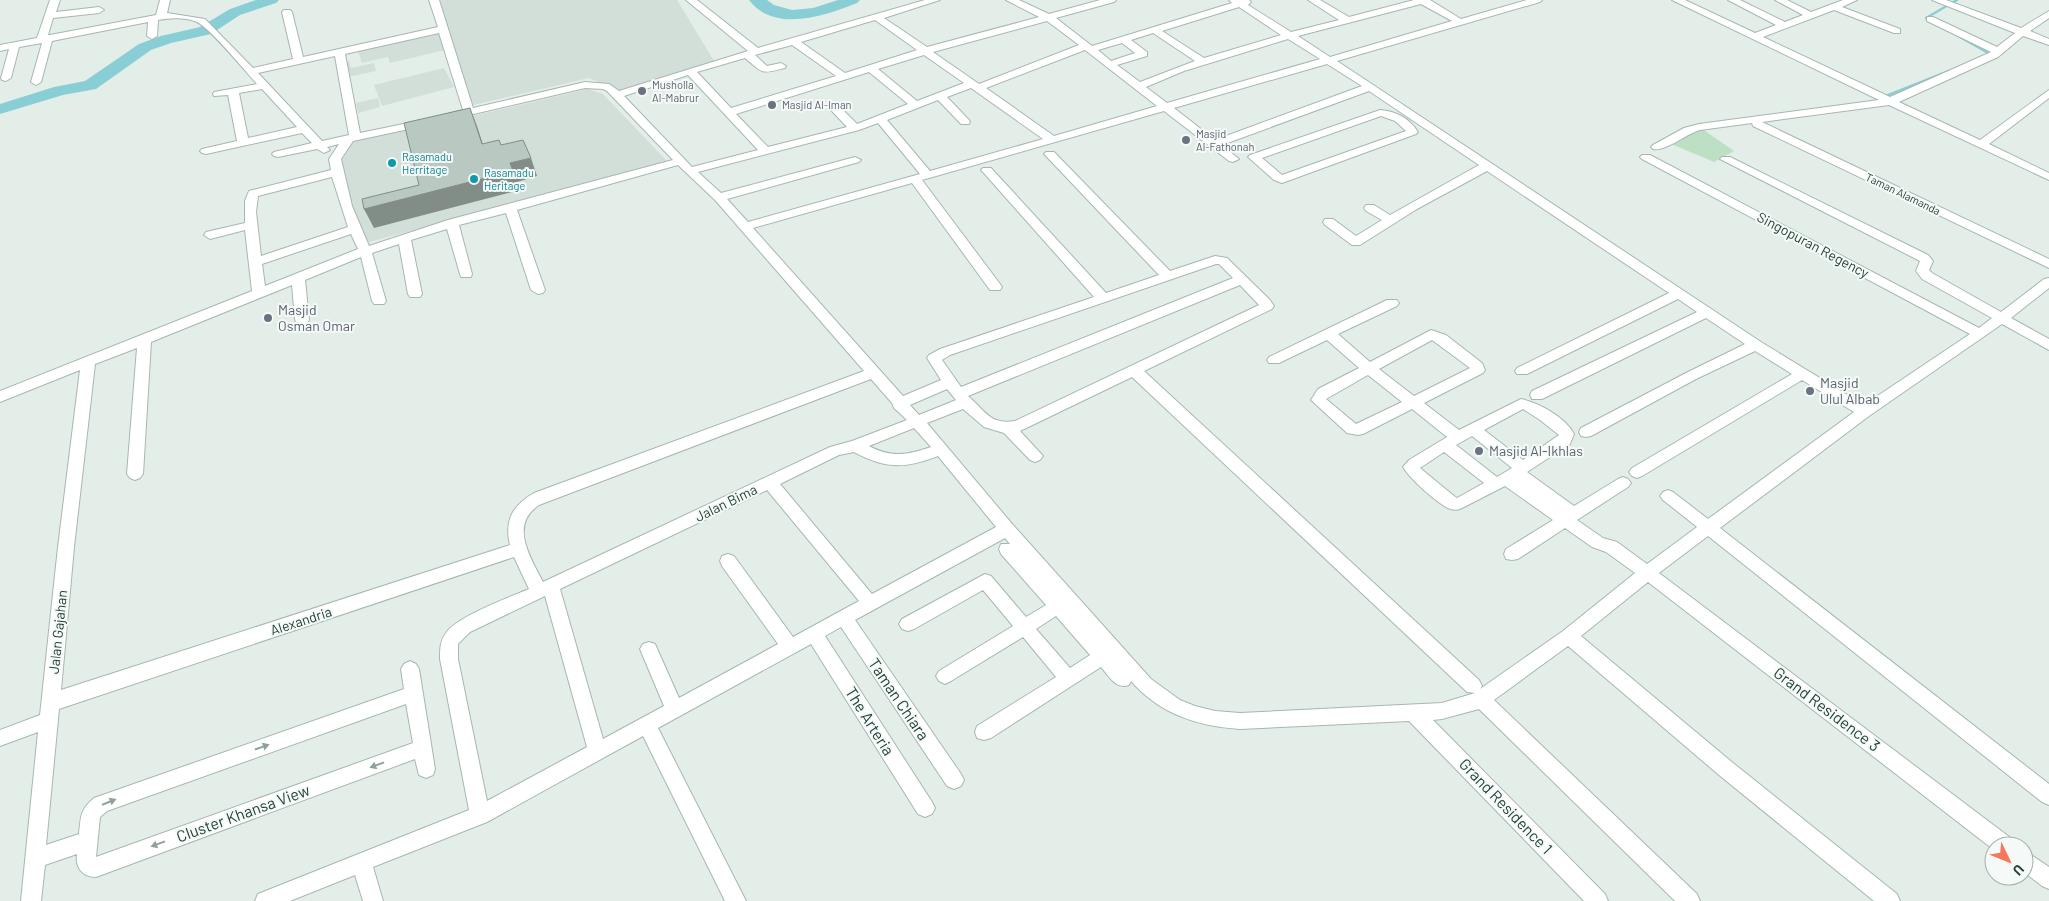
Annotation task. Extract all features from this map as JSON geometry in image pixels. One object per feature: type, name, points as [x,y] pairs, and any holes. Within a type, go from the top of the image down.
[{"type":"street","points":[[36,82],[55,0]]},
{"type":"street","points":[[152,36],[157,17],[165,0]]},
{"type":"street","points":[[434,0],[469,112]]},
{"type":"street","points":[[618,95],[690,71],[936,0]]},
{"type":"street","points":[[1011,0],[1048,18],[1167,106],[1233,159]]},
{"type":"street","points":[[728,113],[925,51],[1111,0]]},
{"type":"street","points":[[0,396],[88,363],[364,251],[404,237],[510,207],[686,166],[765,151],[855,128],[940,96],[1088,47],[1154,30],[1237,2],[1252,0]]},
{"type":"street","points":[[1313,0],[1347,20]]},
{"type":"street","points":[[1140,86],[1173,72],[1204,62],[1290,36],[1424,0],[1460,22]]},
{"type":"street","points":[[744,227],[1537,0]]},
{"type":"street","points":[[1677,0],[2049,177]]},
{"type":"street","points":[[1733,0],[1785,26]]},
{"type":"street","points":[[1780,0],[1812,16]]},
{"type":"street","points":[[1754,37],[1812,16],[1835,4],[1852,0]]},
{"type":"street","points":[[695,1],[752,54],[765,70],[781,66]]},
{"type":"street","points":[[1237,2],[1328,60],[1756,345],[1864,412]]},
{"type":"street","points":[[1835,4],[1897,31]]},
{"type":"street","points":[[1946,4],[2049,42]]},
{"type":"street","points":[[50,16],[98,10]]},
{"type":"street","points":[[1823,11],[1874,31]]},
{"type":"street","points":[[287,12],[299,61]]},
{"type":"street","points":[[1656,147],[1688,130],[1699,127],[1889,102],[1999,52],[2022,32],[2049,14]]},
{"type":"street","points":[[0,48],[157,17],[189,16],[202,21],[212,29],[336,166],[354,229],[370,264],[379,301]]},
{"type":"street","points":[[877,17],[1052,140]]},
{"type":"street","points":[[1930,18],[1999,52]]},
{"type":"street","points":[[104,40],[105,28]]},
{"type":"street","points":[[250,72],[442,29]]},
{"type":"street","points":[[1154,30],[1204,62]]},
{"type":"street","points":[[1111,64],[1143,54],[1123,39]]},
{"type":"street","points":[[793,41],[843,76]]},
{"type":"street","points":[[6,78],[15,46]]},
{"type":"street","points":[[259,293],[250,198],[253,194],[336,166],[352,139],[340,52]]},
{"type":"street","points":[[870,68],[916,105]]},
{"type":"street","points":[[690,71],[765,151]]},
{"type":"street","points":[[278,154],[436,120],[586,84],[605,86],[618,95],[686,166],[719,197],[899,404],[923,419],[940,449],[1007,529],[1064,603],[1102,657],[1123,680]]},
{"type":"street","points":[[218,94],[264,86]]},
{"type":"street","points":[[1214,144],[1370,88]]},
{"type":"street","points":[[233,91],[243,143]]},
{"type":"street","points":[[1981,146],[2049,93]]},
{"type":"street","points":[[940,96],[965,122]]},
{"type":"street","points":[[832,106],[855,128]]},
{"type":"street","points":[[1380,113],[1390,114],[1403,123],[1412,132],[1282,179],[1278,178],[1254,157],[1380,113]]},
{"type":"street","points":[[881,119],[927,175]]},
{"type":"street","points":[[1403,123],[1415,119]]},
{"type":"street","name":"Taman Alamanda","points":[[1757,124],[2049,264]]},
{"type":"street","points":[[206,152],[303,129]]},
{"type":"street","points":[[1050,154],[1168,276]]},
{"type":"street","name":"Singopuran Regency","points":[[1646,157],[1980,334]]},
{"type":"street","points":[[1726,159],[1924,258],[1927,261],[1922,271],[1926,276],[2049,345]]},
{"type":"street","points":[[719,197],[855,160]]},
{"type":"street","points":[[987,170],[1102,298]]},
{"type":"street","points":[[1329,222],[1356,242],[1390,220],[1495,172]]},
{"type":"street","points":[[914,178],[995,287]]},
{"type":"street","points":[[510,207],[538,290]]},
{"type":"street","points":[[1370,208],[1390,220]]},
{"type":"street","points":[[452,223],[466,274]]},
{"type":"street","points":[[210,235],[252,225]]},
{"type":"street","points":[[256,262],[354,229]]},
{"type":"street","points":[[404,237],[415,294]]},
{"type":"street","points":[[1220,260],[1267,306],[1018,426],[1008,428],[997,427],[988,422],[962,398],[934,358],[945,352],[1168,276],[1220,260]]},
{"type":"street","points":[[298,279],[302,320]]},
{"type":"street","name":"Jalan Bima","points":[[480,815],[449,659],[448,642],[454,634],[464,627],[835,451],[856,446],[923,419],[962,398],[1241,280]]},
{"type":"street","points":[[1007,550],[1064,603],[1145,684],[1174,706],[1193,714],[1215,719],[1266,721],[1442,711],[1473,703],[1477,693],[1569,636],[1648,573],[1864,412],[2003,318],[2049,282]]},
{"type":"street","points":[[1522,371],[1679,293]]},
{"type":"street","points":[[1274,360],[1392,303]]},
{"type":"street","points":[[1538,395],[1708,312]]},
{"type":"street","points":[[1328,333],[1368,368],[1413,403],[1452,441],[1510,476]]},
{"type":"street","points":[[1434,335],[1478,368],[1477,371],[1356,430],[1318,400],[1323,393],[1368,368],[1434,335]]},
{"type":"street","points":[[135,474],[144,340]]},
{"type":"street","points":[[1586,432],[1691,376],[1756,345]]},
{"type":"street","name":"Jalan Gajahan","points":[[31,901],[66,547],[88,363]]},
{"type":"street","points":[[1134,370],[1477,693],[1690,901]]},
{"type":"street","points":[[597,751],[545,590],[519,549],[514,526],[517,517],[530,503],[540,497],[872,373]]},
{"type":"street","points":[[1637,472],[1802,374]]},
{"type":"street","points":[[899,404],[949,382]]},
{"type":"street","points":[[916,396],[932,396],[938,403],[938,410],[923,419]]},
{"type":"street","points":[[1521,404],[1526,404],[1567,434],[1565,440],[1510,476],[1460,503],[1454,504],[1411,467],[1473,429],[1521,404]]},
{"type":"street","points":[[1008,428],[1035,456]]},
{"type":"street","points":[[1473,429],[1510,476]]},
{"type":"street","points":[[856,446],[896,462],[908,462],[940,449]]},
{"type":"street","name":"Grand Residence 3","points":[[1510,476],[1570,518],[1598,543],[1611,547],[1648,573],[1992,836]]},
{"type":"street","points":[[769,481],[870,603]]},
{"type":"street","points":[[1512,554],[1622,483]]},
{"type":"street","points":[[1668,496],[2049,796]]},
{"type":"street","points":[[276,899],[480,815],[1007,529]]},
{"type":"street","name":"Alexandria","points":[[0,738],[50,708],[91,690],[511,551]]},
{"type":"street","points":[[728,561],[790,646]]},
{"type":"street","points":[[908,624],[985,581],[1068,678]]},
{"type":"street","points":[[945,676],[1064,603]]},
{"type":"street","name":"Taman Chiara","points":[[844,618],[954,780]]},
{"type":"street","name":"The Arteria","points":[[814,633],[925,808]]},
{"type":"street","points":[[1569,636],[1726,769],[1890,901]]},
{"type":"street","points":[[648,649],[675,709]]},
{"type":"street","points":[[984,732],[1102,657]]},
{"type":"street","points":[[410,669],[426,769]]},
{"type":"street","name":"Cluster Khansa View","points":[[414,693],[101,804],[92,813],[86,862],[91,867],[96,867],[422,748]]},
{"type":"street","name":"Grand Residence 1","points":[[1413,712],[1598,901]]},
{"type":"street","points":[[647,724],[736,901]]},
{"type":"street","points":[[35,859],[88,840]]},
{"type":"street","points":[[362,863],[373,901]]},
{"type":"street","points":[[2034,868],[2049,879]]},
{"type":"shaded area","points":[[438,0],[677,0],[714,61],[619,91],[589,78],[469,106]]},
{"type":"shaded area","points":[[439,33],[445,50],[390,63],[388,57],[362,63],[358,51]]},
{"type":"shaded area","points":[[349,61],[351,68],[374,63],[376,71],[348,77],[344,62]]},
{"type":"shaded area","points":[[444,68],[454,87],[382,106],[374,85]]},
{"type":"shaded area","points":[[588,89],[603,94],[667,161],[366,243],[335,156],[352,141],[461,115],[464,118]]},
{"type":"shaded area","points":[[378,98],[380,107],[358,113],[356,103]]},
{"type":"green space","points":[[1701,128],[1734,151],[1714,162],[1671,144]]},
{"type":"building","points":[[470,108],[482,144],[499,140],[501,145],[523,140],[531,158],[510,163],[513,171],[364,209],[362,199],[419,185],[404,123]]},
{"type":"waterway","points":[[0,109],[60,91],[90,85],[145,47],[167,39],[205,31],[235,12],[271,0]]},
{"type":"waterway","points":[[757,0],[768,8],[792,15],[803,15],[852,0]]},
{"type":"waterway","points":[[1931,22],[1926,18],[1957,0]]},
{"type":"waterway","points":[[1953,33],[1990,54],[1988,55]]},
{"type":"waterway","points":[[1886,96],[1949,71]]},
{"type":"place","name":"Musholla Al-Mabrur","points":[[642,91]]},
{"type":"place","name":"Masjid Al-Iman","points":[[772,105]]},
{"type":"place","name":"Masjid Al-Fathonah","points":[[1186,140]]},
{"type":"place","name":"Rasamadu Herritage","points":[[392,163]]},
{"type":"place","name":"Rasamadu Heritage","points":[[474,179]]},
{"type":"place","name":"Masjid Osman Omar","points":[[268,318]]},
{"type":"place","name":"Masjid Ulul Albab","points":[[1810,391]]},
{"type":"place","name":"Masjid Al-Ikhlas","points":[[1479,451]]}]
